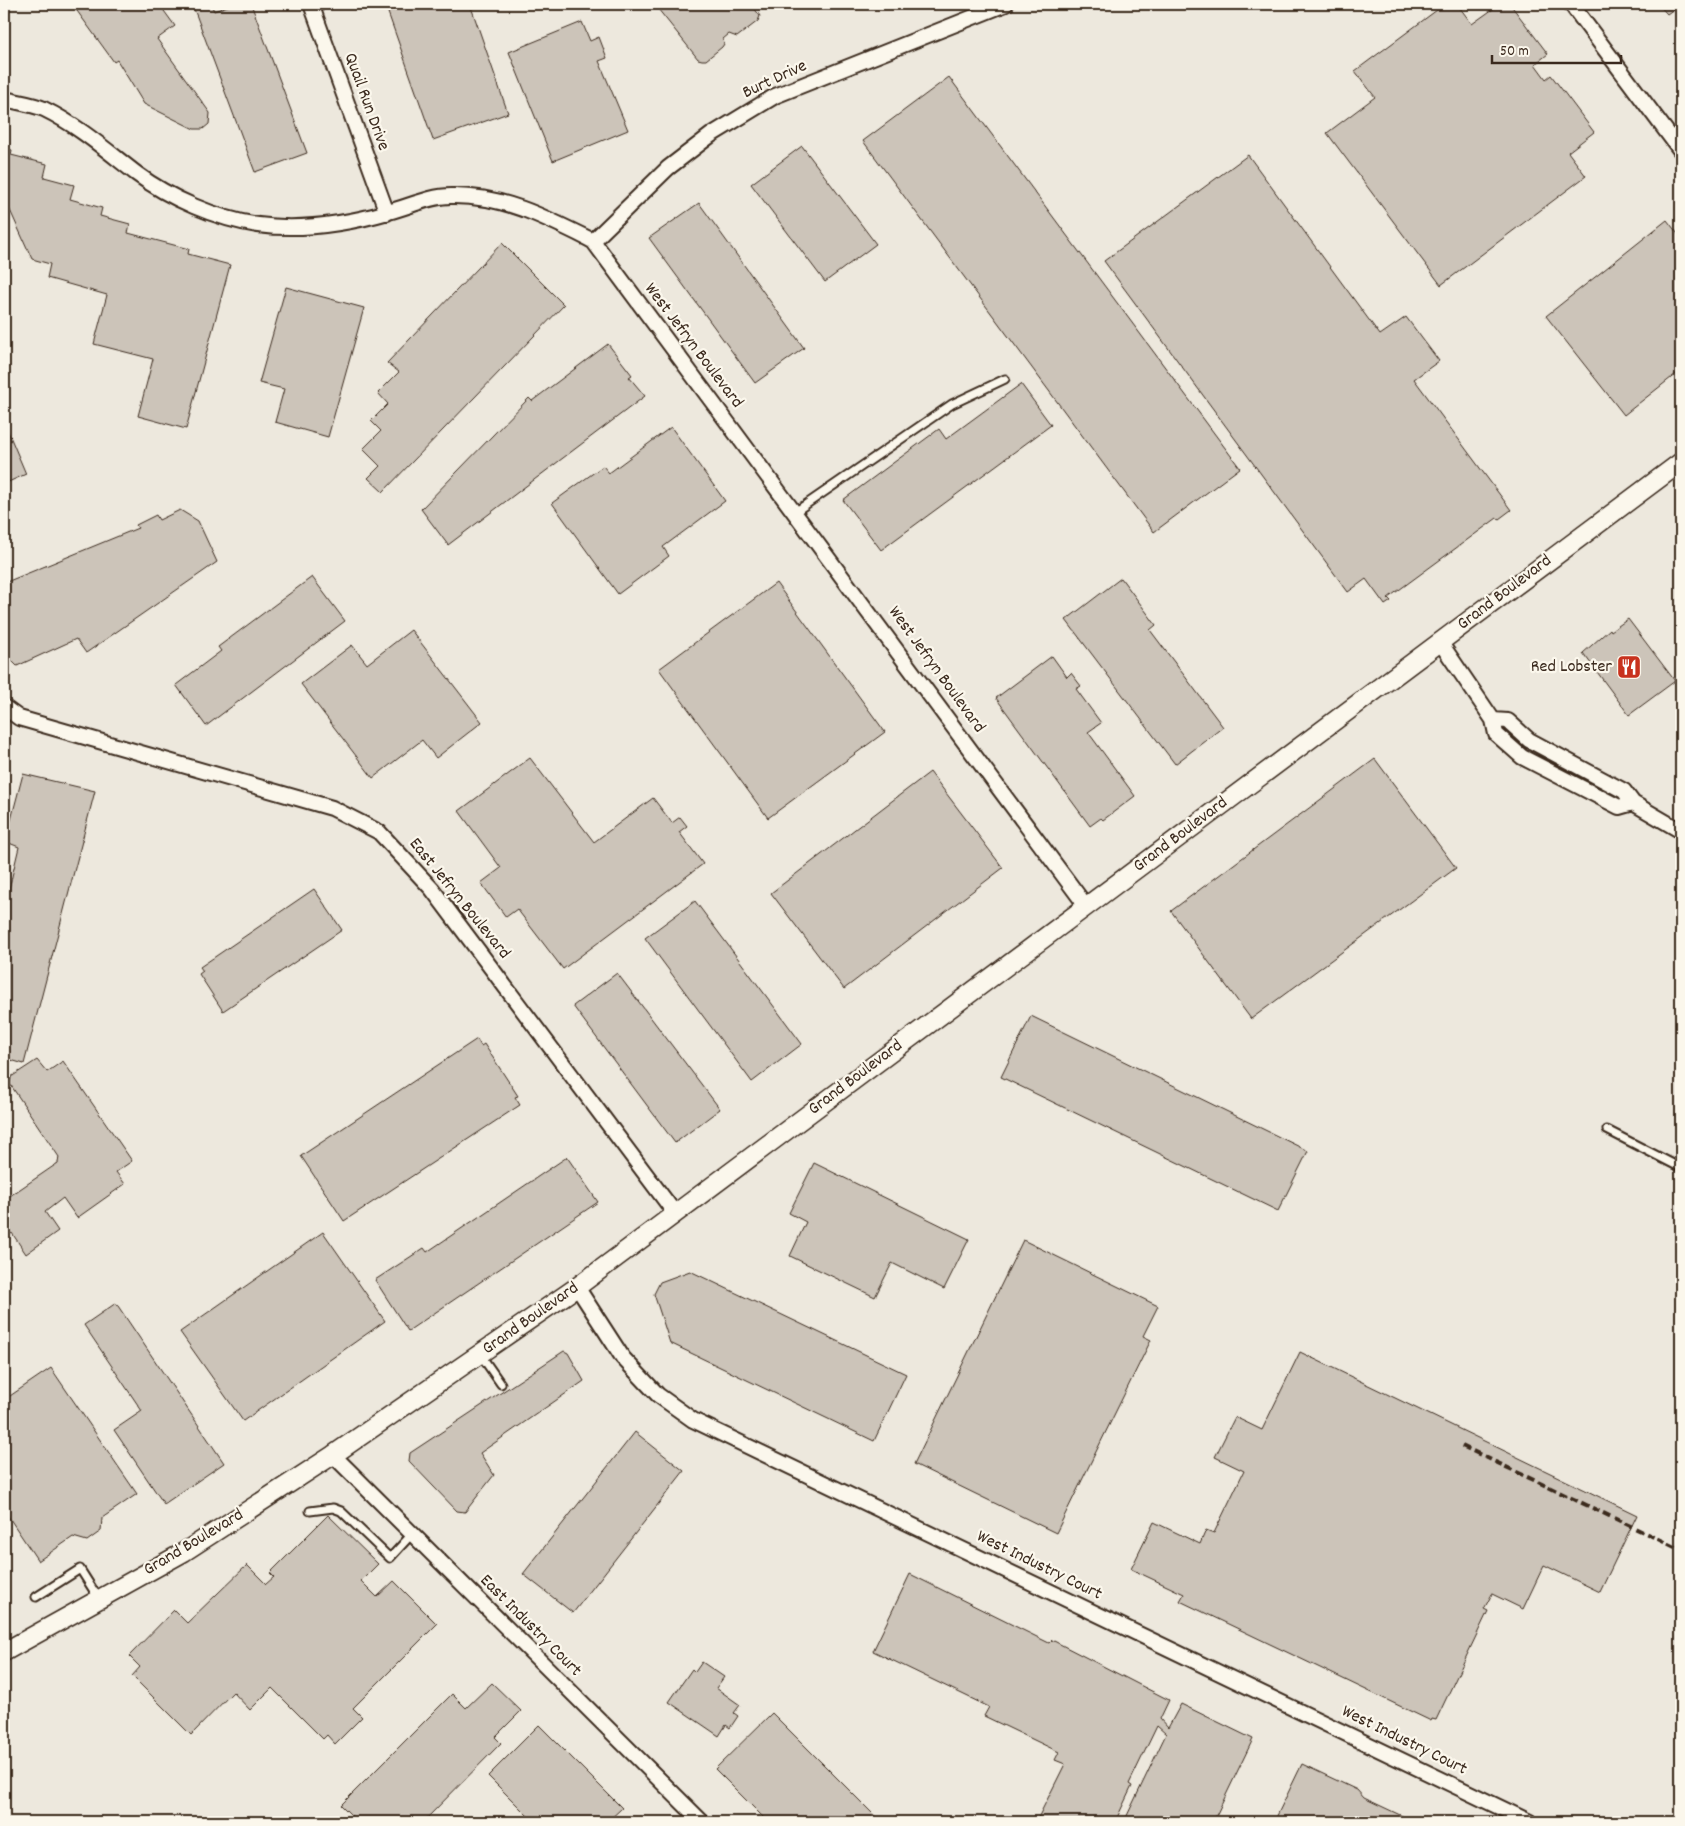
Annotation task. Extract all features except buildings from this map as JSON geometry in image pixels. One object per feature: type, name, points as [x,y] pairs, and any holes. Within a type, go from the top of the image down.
[{"type":"street","name":"Quail Run Drive","points":[[311,4],[387,212]]},
{"type":"street","name":"Burt Drive","points":[[592,241],[668,168],[711,135],[775,96],[1006,4]]},
{"type":"street","points":[[1571,4],[1681,151]]},
{"type":"street","name":"West Jefryn Boulevard","points":[[4,99],[43,109],[91,136],[138,175],[172,197],[212,212],[256,224],[300,227],[334,224],[448,196],[487,197],[536,213],[592,241],[796,512],[1086,906]]},
{"type":"street","name":"Grand Boulevard","points":[[4,1652],[184,1552],[333,1455],[577,1287],[674,1212],[1681,462]]},
{"type":"street","points":[[1440,642],[1493,720],[1496,734],[1522,757],[1619,807],[1633,803]]},
{"type":"street","name":"East Jefryn Boulevard","points":[[4,707],[19,718],[332,808],[379,832],[432,889],[674,1212]]},
{"type":"street","points":[[1493,720],[1508,721],[1529,740],[1624,791],[1633,803],[1681,831]]},
{"type":"street","name":"West Industry Court","points":[[577,1287],[622,1358],[658,1394],[693,1420],[1530,1822]]},
{"type":"street","name":"East Industry Court","points":[[333,1455],[702,1822]]},
{"type":"lane","points":[[796,512],[952,404],[1005,379]]},
{"type":"lane","points":[[1607,1130],[1681,1168]]},
{"type":"lane","points":[[479,1354],[501,1384]]},
{"type":"lane","points":[[310,1511],[333,1508],[341,1512],[390,1558],[412,1534]]},
{"type":"lane","points":[[36,1597],[80,1569],[99,1599]]},
{"type":"shaded area","points":[[4,4],[1681,4],[1681,1822],[4,1822]]},
{"type":"railway","points":[[1462,1446],[1681,1550]]},
{"type":"place","name":"Red Lobster","points":[[1629,667]]}]
